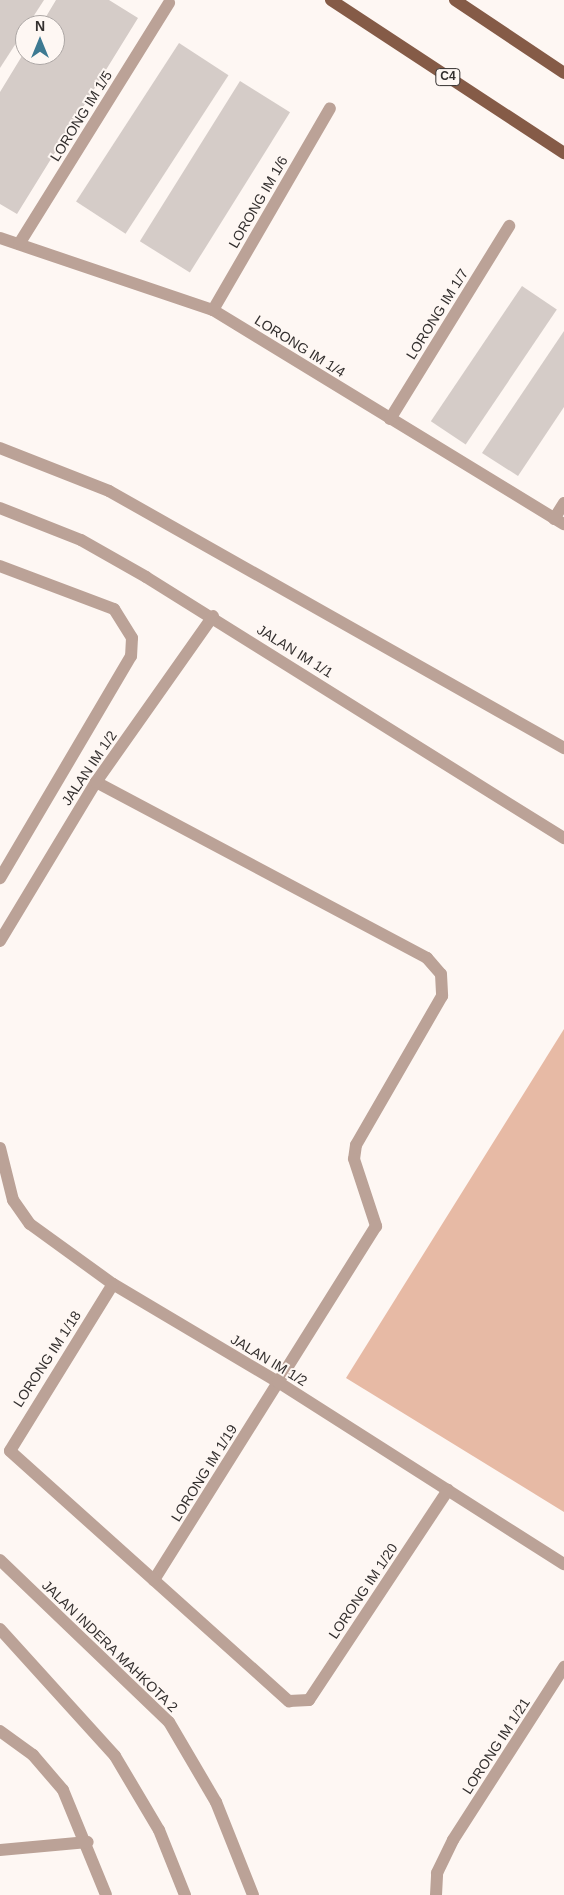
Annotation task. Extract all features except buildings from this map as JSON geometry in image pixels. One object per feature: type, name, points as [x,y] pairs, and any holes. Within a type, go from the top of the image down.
[{"type":"main road","name":"C4","points":[[331,0],[564,153]]},
{"type":"main road","points":[[455,0],[564,73]]},
{"type":"street","name":"LORONG IM 1/5","points":[[19,244],[169,3]]},
{"type":"street","name":"LORONG IM 1/6","points":[[213,310],[330,108]]},
{"type":"street","name":"LORONG IM 1/7","points":[[390,418],[509,226]]},
{"type":"street","name":"LORONG IM 1/4","points":[[0,238],[213,310],[559,521]]},
{"type":"street","points":[[0,448],[109,491],[564,748]]},
{"type":"street","points":[[559,521],[564,503]]},
{"type":"street","name":"JALAN IM 1/1","points":[[0,508],[81,540],[212,616],[564,838]]},
{"type":"street","points":[[0,566],[114,610],[126,622],[131,656],[0,878]]},
{"type":"street","name":"JALAN IM 1/2","points":[[0,941],[96,782],[212,616]]},
{"type":"street","name":"LORONG IM 1/19","points":[[96,782],[427,958],[441,974],[442,996],[356,1145],[354,1159],[376,1226],[154,1580]]},
{"type":"street","name":"JALAN IM 1/2","points":[[0,1148],[1,1166],[13,1200],[30,1224],[113,1284],[278,1382],[564,1564]]},
{"type":"street","name":"LORONG IM 1/18","points":[[113,1284],[10,1451],[154,1580]]},
{"type":"street","name":"LORONG IM 1/20","points":[[154,1580],[289,1702],[298,1703],[309,1700],[448,1490]]},
{"type":"street","name":"JALAN INDERA MAHKOTA 2","points":[[0,1560],[169,1722],[216,1802],[253,1895]]},
{"type":"street","points":[[0,1629],[115,1756],[159,1830],[185,1895]]},
{"type":"street","name":"LORONG IM 1/21","points":[[436,1895],[436,1873],[453,1840],[564,1667]]},
{"type":"street","points":[[0,1731],[33,1755],[63,1790],[88,1842],[106,1895]]},
{"type":"street","points":[[0,1850],[88,1842]]},
{"type":"shaded area","points":[[564,1029],[564,1512],[346,1378]]}]
